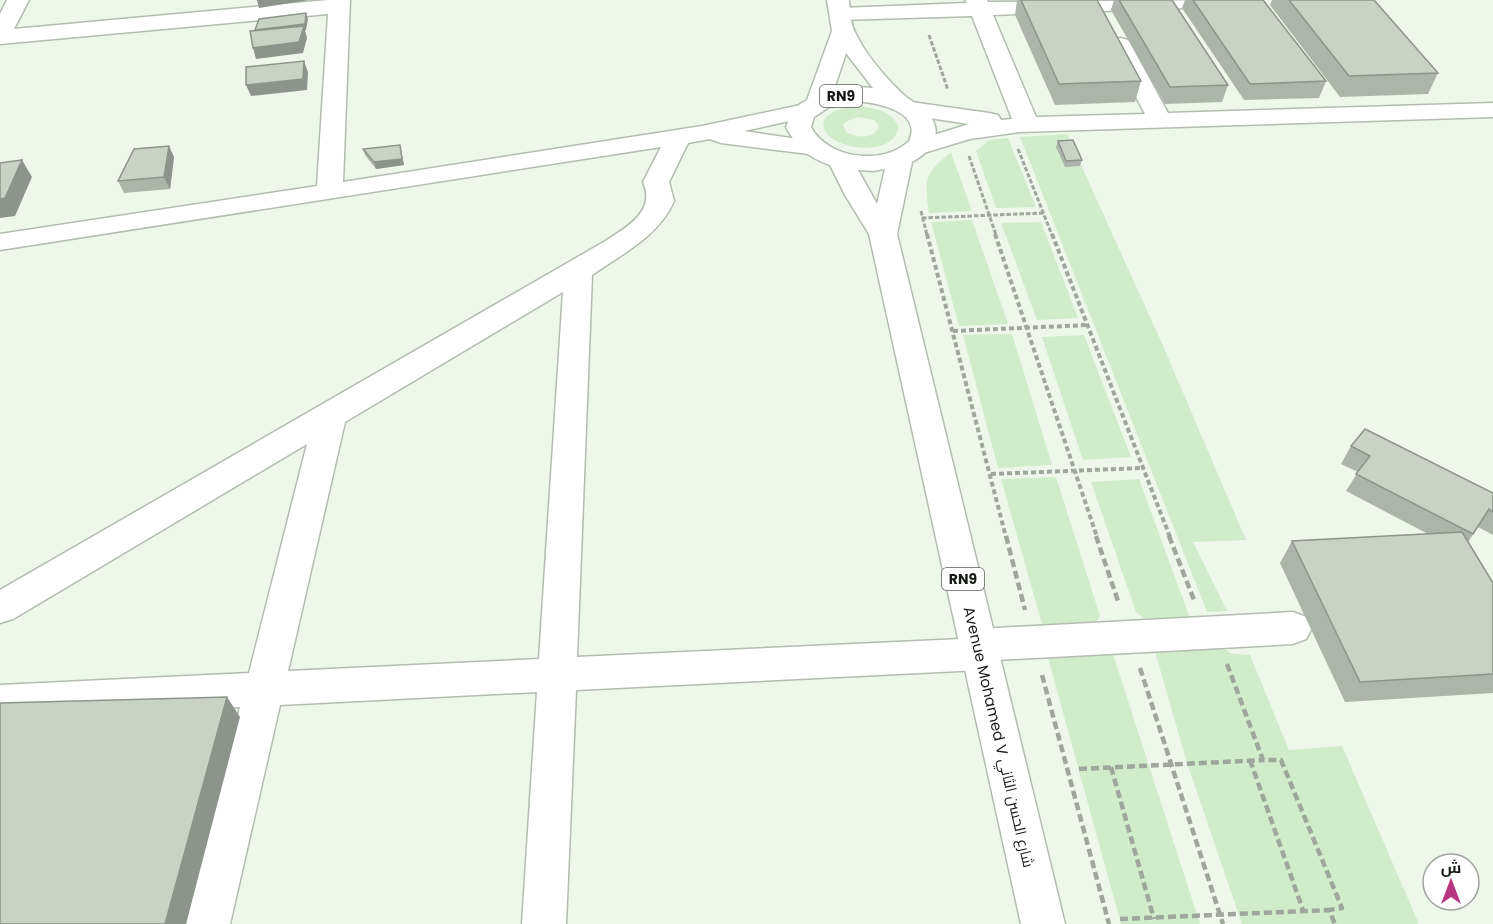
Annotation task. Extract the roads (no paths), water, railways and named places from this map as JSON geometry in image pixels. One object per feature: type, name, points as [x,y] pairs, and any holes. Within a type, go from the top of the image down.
[{"type":"street","points":[[0,37],[18,0]]},
{"type":"street","points":[[841,15],[921,11],[978,4],[1239,0]]},
{"type":"street","points":[[1166,1],[1180,22]]},
{"type":"street","points":[[1097,2],[1160,120]]},
{"type":"street","points":[[0,37],[339,4],[330,192]]},
{"type":"street","points":[[978,4],[1021,131]]},
{"type":"street","name":"RN9","points":[[841,15],[867,67],[920,118],[925,128],[923,138],[908,153]]},
{"type":"street","name":"RN9","points":[[812,106],[841,15]]},
{"type":"street","name":"RN9","points":[[809,147],[798,129],[799,119],[812,106],[836,96],[857,94],[878,96],[904,105]]},
{"type":"street","points":[[690,134],[809,147],[841,162],[881,162],[966,132],[1021,131],[1160,120],[1238,108],[1441,103],[1493,110]]},
{"type":"street","points":[[904,105],[1021,131]]},
{"type":"street","points":[[0,242],[690,134],[812,106]]},
{"type":"street","points":[[656,182],[690,134]]},
{"type":"street","points":[[4,612],[330,416],[578,271],[639,229],[654,216],[661,201],[660,190],[656,182],[616,146]]},
{"type":"street","name":"Avenue Mohamed V شارع الحسن الثاني","points":[[883,234],[908,153]]},
{"type":"street","name":"Avenue Mohamed V شارع الحسن الثاني","points":[[841,162],[858,195],[883,234],[1043,924]]},
{"type":"street","points":[[544,924],[578,271]]},
{"type":"street","points":[[208,924],[330,416]]},
{"type":"street","points":[[0,702],[979,650],[1033,643],[1293,628]]}]
